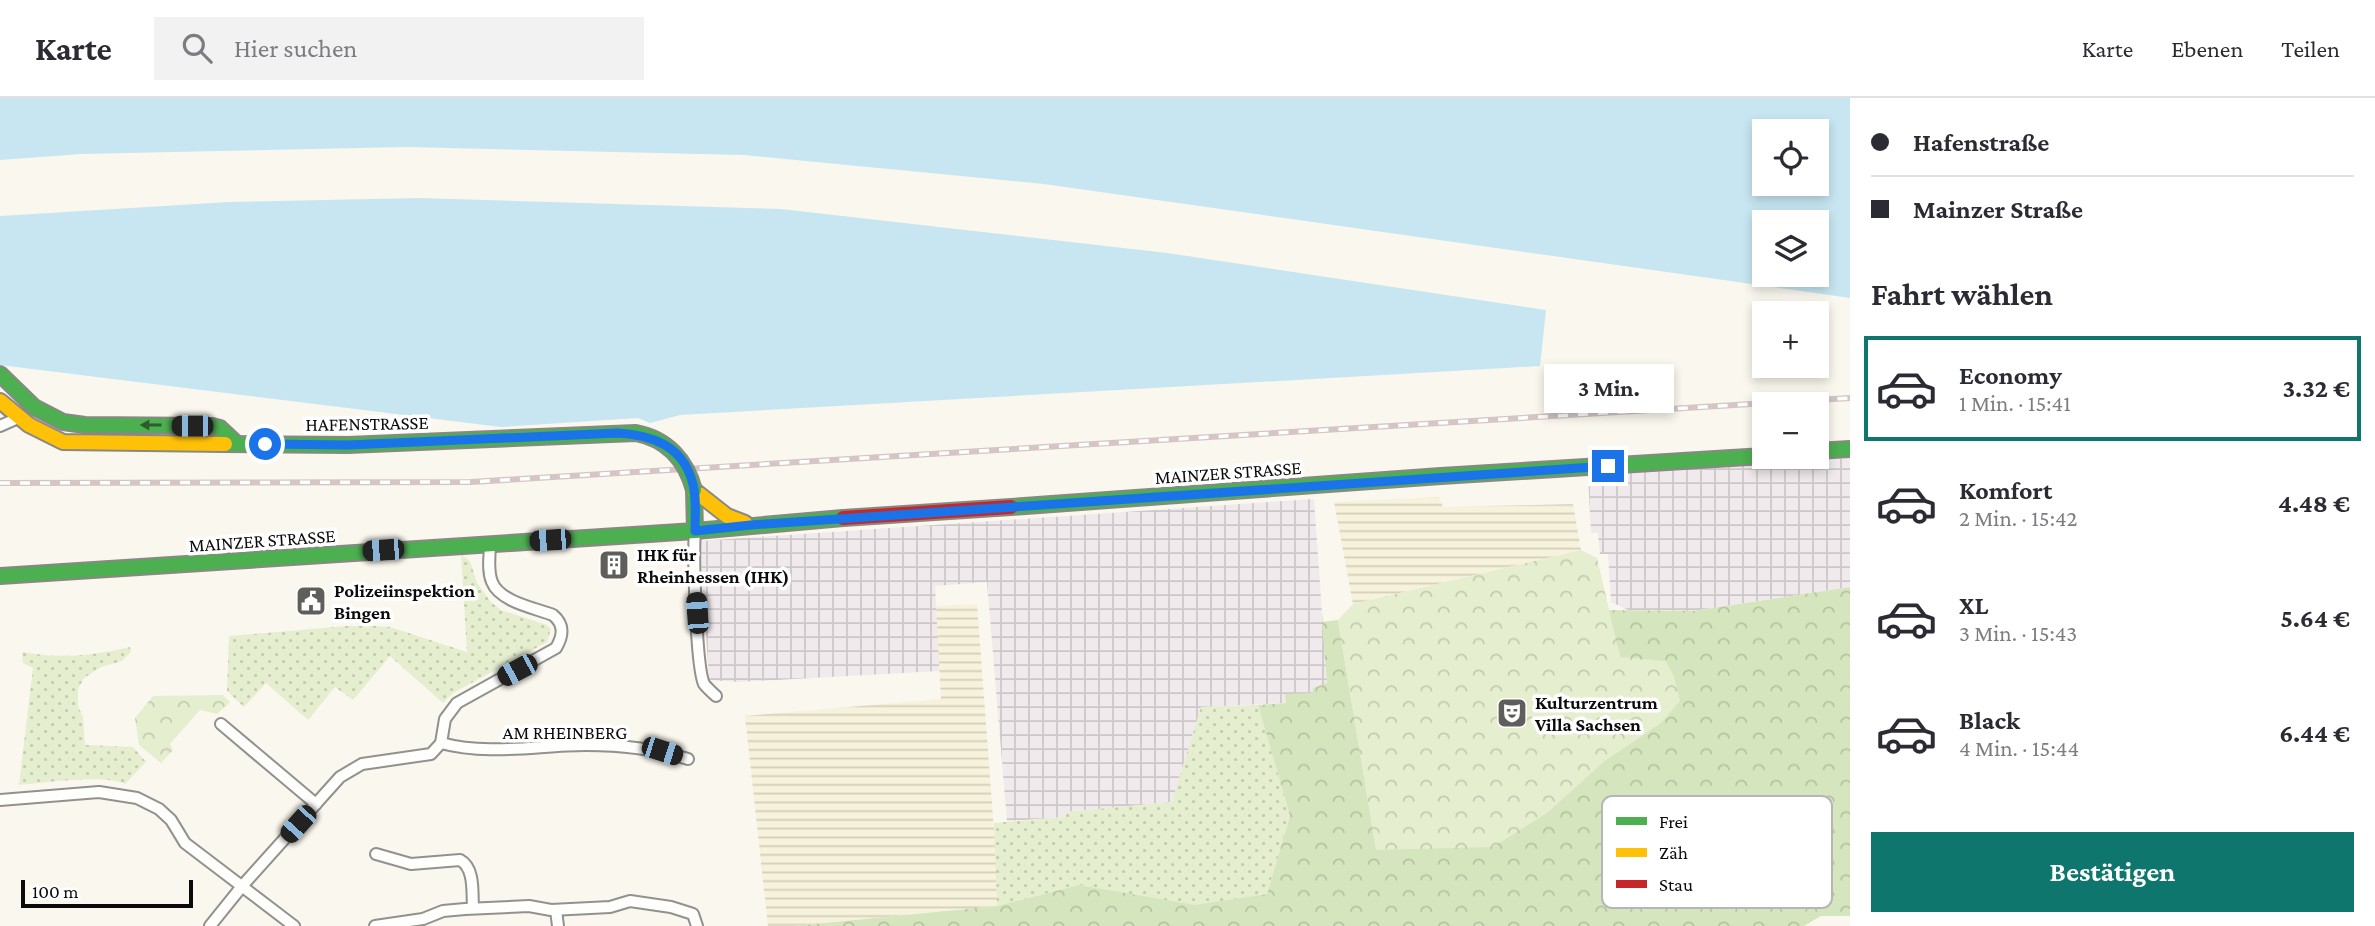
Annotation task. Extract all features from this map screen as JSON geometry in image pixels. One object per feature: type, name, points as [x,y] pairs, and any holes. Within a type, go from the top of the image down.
[{"type":"main road","points":[[0,374],[33,407],[63,422],[85,425],[212,426],[220,428],[237,444]]},
{"type":"main road","name":"HAFENSTRASSE","points":[[0,401],[38,433],[77,443],[348,445],[642,434],[659,440],[673,450],[692,479],[695,531]]},
{"type":"main road","points":[[1829,450],[1850,449]]},
{"type":"main road","name":"MAINZER STRASSE","points":[[0,576],[695,531],[1441,476],[1752,457]]},
{"type":"main road","name":"HAFENSTRASSE","points":[[694,489],[727,516],[751,525]]},
{"type":"street","points":[[0,426],[18,418]]},
{"type":"street","points":[[695,531],[693,551],[700,658],[704,684],[716,696]]},
{"type":"street","points":[[210,926],[243,885],[340,778],[354,768],[378,761],[431,754],[441,743],[444,719],[457,703],[556,648],[561,640],[562,626],[553,615],[515,601],[496,589],[490,574],[490,543]]},
{"type":"street","points":[[221,724],[316,804]]},
{"type":"street","name":"AM RHEINBERG","points":[[441,743],[471,750],[587,745],[662,751],[688,759]]},
{"type":"street","points":[[0,800],[99,792],[149,802],[172,820],[178,834],[186,843],[294,926]]},
{"type":"street","points":[[376,854],[411,864],[460,860],[467,864],[470,873],[473,908]]},
{"type":"street","points":[[376,926],[423,919],[443,911],[473,908],[529,906],[556,910],[610,907],[630,901],[671,907],[692,914],[697,926]]},
{"type":"street","points":[[556,910],[558,926]]},
{"type":"shaded area","points":[[1850,458],[1850,587],[1693,611],[1628,610],[1611,602],[1608,554],[1600,554],[1598,533],[1591,533],[1588,475],[1752,464],[1752,469],[1829,469],[1829,459]]},
{"type":"shaded area","points":[[1439,497],[1443,507],[1573,504],[1581,550],[1353,604],[1334,502]]},
{"type":"shaded area","points":[[1314,499],[1327,683],[1313,693],[1286,703],[1201,707],[1172,802],[1066,812],[1067,817],[1007,821],[987,582],[935,586],[940,671],[738,682],[709,680],[700,541]]},
{"type":"shaded area","points":[[977,604],[996,857],[997,906],[794,926],[768,926],[745,716],[941,699],[936,606]]},
{"type":"green space","points":[[1581,550],[1597,558],[1620,657],[1666,661],[1674,677],[1680,701],[1662,722],[1607,759],[1547,813],[1493,847],[1376,850],[1338,620],[1353,604]]},
{"type":"green space","points":[[461,554],[470,561],[477,583],[491,602],[501,610],[547,625],[551,629],[547,642],[453,693],[443,703],[390,656],[353,700],[335,687],[308,720],[266,683],[244,707],[227,691],[229,636],[347,626],[390,627],[467,652]]},
{"type":"green space","points":[[1850,587],[1850,916],[1821,916],[1804,926],[794,926],[997,906],[1079,885],[1195,905],[1267,894],[1290,816],[1258,705],[1286,703],[1285,694],[1313,693],[1313,688],[1327,683],[1322,622],[1338,620],[1376,849],[1607,759],[1662,722],[1620,657],[1608,610],[1693,611]]},
{"type":"green space","points":[[130,647],[131,652],[122,661],[101,667],[84,678],[78,689],[78,706],[83,717],[85,745],[133,747],[146,762],[125,784],[89,779],[19,785],[33,668],[23,663],[22,652],[76,656]]},
{"type":"green space","points":[[223,695],[230,702],[217,714],[200,710],[170,744],[173,750],[161,763],[139,745],[135,718],[153,696]]},
{"type":"green space","points":[[1258,705],[1290,816],[1267,894],[1195,906],[1079,885],[997,906],[994,823],[1066,817],[1066,812],[1172,802],[1201,707]]},
{"type":"water","points":[[0,98],[1850,98],[1850,298],[1772,287],[1829,287],[1829,210],[1752,210],[1752,284],[1044,184],[744,155],[406,147],[81,154],[0,160]]},
{"type":"water","points":[[420,198],[781,209],[1167,253],[1546,310],[1540,366],[680,415],[650,423],[638,418],[501,427],[0,365],[0,216],[229,202]]},
{"type":"railway","points":[[0,483],[471,482],[1850,398]]},
{"type":"traffic: fast","points":[[0,374],[34,407],[63,422],[85,425],[212,426],[220,428],[237,444]]},
{"type":"traffic: fast","points":[[348,445],[636,433],[657,440],[674,452],[686,469],[694,490]]},
{"type":"traffic: fast","points":[[225,444],[348,445]]},
{"type":"traffic: fast","points":[[1829,450],[1850,449]]},
{"type":"traffic: fast","points":[[1011,507],[1752,457]]},
{"type":"traffic: fast","points":[[694,490],[695,531]]},
{"type":"traffic: fast","points":[[0,576],[695,531],[843,518]]},
{"type":"traffic: slow","points":[[0,401],[29,425],[63,442],[225,444]]},
{"type":"traffic: slow","points":[[694,490],[727,516],[745,523]]},
{"type":"traffic: jam","points":[[843,518],[1011,507]]},
{"type":"place","name":"IHK für Rheinhessen (IHK)","points":[[614,565]]},
{"type":"place","name":"Polizeiinspektion Bingen","points":[[311,601]]},
{"type":"place","name":"Kulturzentrum Villa Sachsen","points":[[1512,713]]},
{"type":"route","points":[[265,444],[348,445],[642,434],[659,440],[673,450],[692,479],[695,531],[1608,466]]}]
